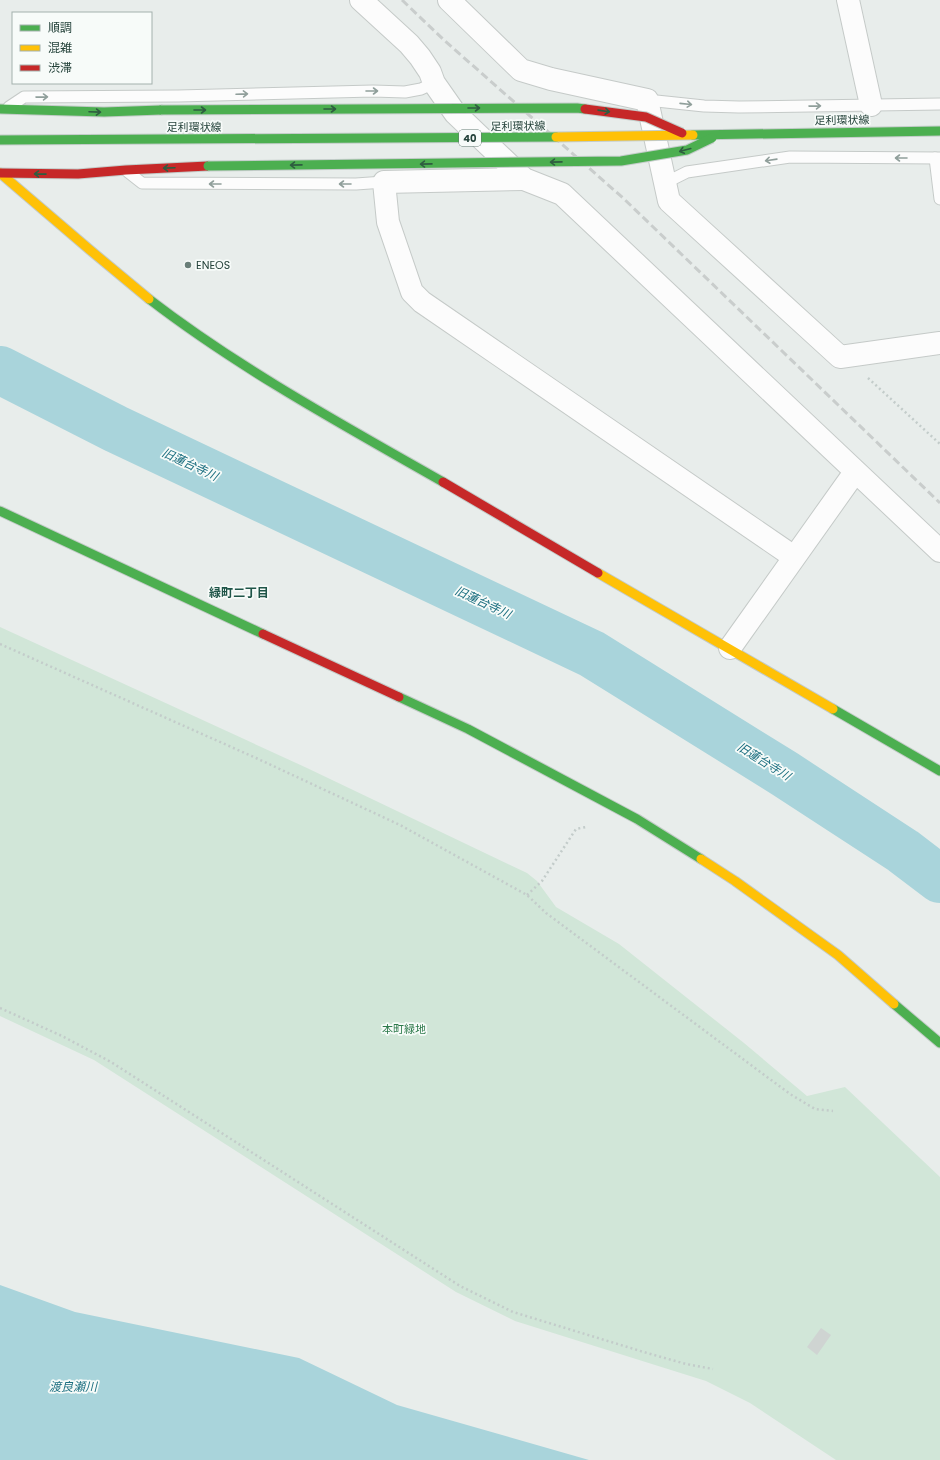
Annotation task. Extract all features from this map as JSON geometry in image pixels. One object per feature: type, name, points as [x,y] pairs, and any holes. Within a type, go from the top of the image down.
[{"type":"main road","points":[[4,109],[104,112],[161,110],[577,108],[646,117],[687,135]]},
{"type":"main road","name":"足利環状線","points":[[0,140],[505,138],[940,131]]},
{"type":"main road","points":[[0,173],[78,174],[208,166],[621,161],[687,150],[720,134]]},
{"type":"main road","points":[[0,173],[125,280],[181,323],[226,353],[325,414],[940,771]]},
{"type":"main road","points":[[0,511],[468,729],[630,816],[736,881],[838,955],[940,1043]]},
{"type":"street","points":[[361,0],[409,44],[430,72],[434,83],[455,113],[524,179],[562,194],[940,551]]},
{"type":"street","points":[[449,0],[521,70],[551,79],[647,100],[669,201],[840,357],[940,343]]},
{"type":"street","points":[[848,0],[871,105]]},
{"type":"street","points":[[524,179],[384,182],[388,222],[412,292],[422,302],[794,557]]},
{"type":"street","points":[[730,648],[855,472]]},
{"type":"lane","points":[[4,109],[24,97],[178,96],[373,91],[405,92],[421,89],[434,83]]},
{"type":"lane","points":[[647,100],[704,106],[739,107],[940,104]]},
{"type":"lane","points":[[665,183],[687,172],[790,158],[937,158],[940,199]]},
{"type":"lane","points":[[126,170],[142,183],[356,184],[384,182]]},
{"type":"path","points":[[866,376],[940,444]]},
{"type":"path","points":[[0,644],[256,758],[400,825],[527,895],[546,913],[790,1094],[815,1109],[833,1111]]},
{"type":"path","points":[[527,895],[542,880],[576,829],[586,826]]},
{"type":"path","points":[[0,1008],[62,1036],[111,1062],[460,1286],[513,1312],[647,1353],[686,1364],[714,1369]]},
{"type":"green space","name":"本町緑地","points":[[0,627],[307,768],[527,873],[537,881],[556,907],[619,944],[744,1043],[807,1096],[845,1087],[940,1177],[940,1460],[836,1460],[750,1403],[706,1381],[515,1321],[456,1292],[94,1060],[0,1016]]},
{"type":"water","name":"渡良瀬川","points":[[0,1285],[75,1312],[299,1358],[397,1405],[589,1460],[0,1460]]},
{"type":"building","points":[[821,1328],[831,1335],[817,1355],[807,1347]]},
{"type":"waterway","name":"旧蓮台寺川","points":[[0,370],[116,429],[592,654],[785,774],[903,851],[940,879]]},
{"type":"railway","points":[[402,0],[445,41],[623,198],[940,503]]},
{"type":"traffic: fast","points":[[0,109],[104,112],[161,110]]},
{"type":"traffic: fast","points":[[161,110],[585,109]]},
{"type":"traffic: fast","points":[[693,135],[940,131]]},
{"type":"traffic: fast","points":[[0,140],[556,137]]},
{"type":"traffic: fast","points":[[208,166],[621,161],[687,150],[712,138]]},
{"type":"traffic: fast","points":[[149,299],[184,325],[256,373],[330,418],[443,482]]},
{"type":"traffic: fast","points":[[0,511],[263,634]]},
{"type":"traffic: fast","points":[[399,697],[468,729],[637,819],[701,859]]},
{"type":"traffic: fast","points":[[833,709],[940,771]]},
{"type":"traffic: fast","points":[[894,1004],[940,1043]]},
{"type":"traffic: slow","points":[[556,137],[693,135]]},
{"type":"traffic: slow","points":[[0,173],[149,299]]},
{"type":"traffic: slow","points":[[598,573],[833,709]]},
{"type":"traffic: slow","points":[[701,859],[735,881],[838,955],[894,1004]]},
{"type":"traffic: jam","points":[[585,109],[646,117],[682,133]]},
{"type":"traffic: jam","points":[[0,173],[78,174],[208,166]]},
{"type":"traffic: jam","points":[[443,482],[598,573]]},
{"type":"traffic: jam","points":[[263,634],[399,697]]},
{"type":"place","name":"ENEOS","points":[[188,265]]},
{"type":"district","name":"緑町二丁目","points":[[239,592]]}]
